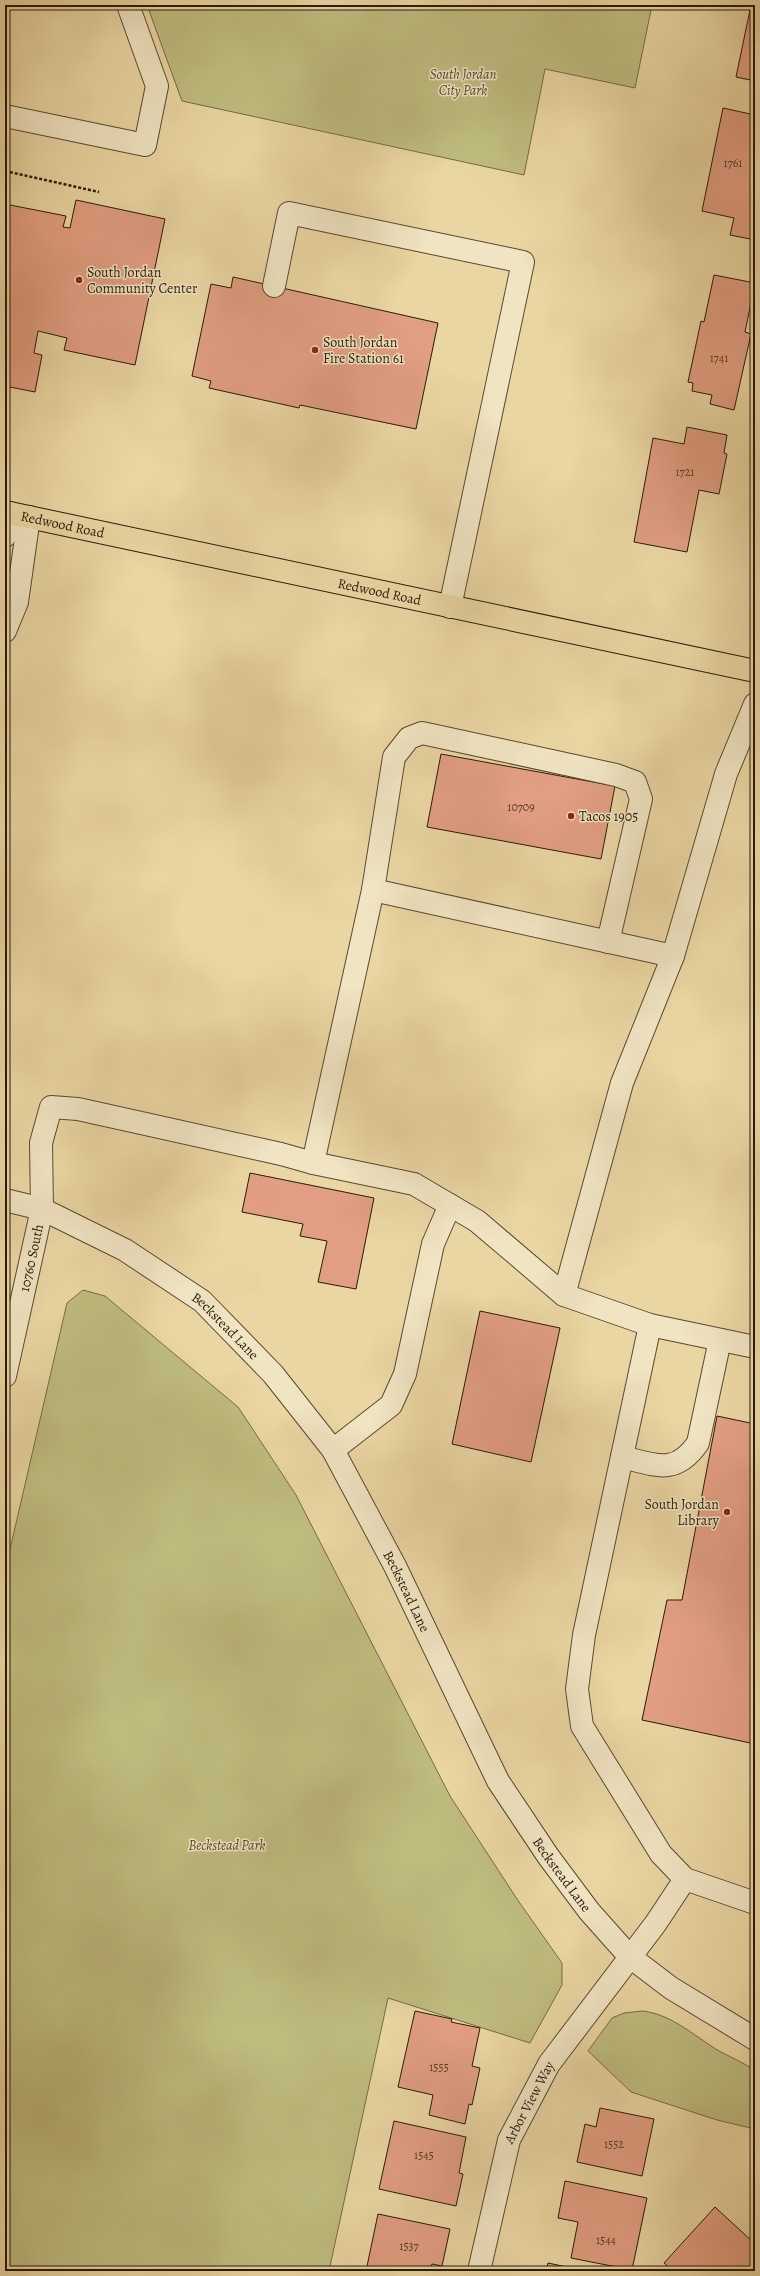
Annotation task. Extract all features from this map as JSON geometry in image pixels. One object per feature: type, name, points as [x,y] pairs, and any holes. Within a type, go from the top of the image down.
[{"type":"main road","name":"Redwood Road","points":[[14,514],[755,671]]},
{"type":"street","points":[[5,116],[146,145],[157,86],[128,5]]},
{"type":"street","points":[[274,286],[289,213],[523,262],[450,607]]},
{"type":"street","points":[[5,536],[14,514]]},
{"type":"street","points":[[5,631],[17,602],[14,514]]},
{"type":"street","points":[[564,1295],[622,1084],[673,956],[726,774],[755,704]]},
{"type":"street","points":[[608,942],[641,799],[635,782],[616,775],[422,733],[409,738],[394,757],[373,890],[313,1162],[414,1184],[477,1220],[564,1295],[650,1325],[755,1347]]},
{"type":"street","points":[[373,890],[673,956]]},
{"type":"street","name":"10760 South","points":[[5,1376],[42,1209],[42,1143],[51,1107],[85,1111],[313,1162]]},
{"type":"street","name":"Beckstead Lane","points":[[5,1200],[42,1209],[125,1250],[202,1301],[274,1374],[333,1450],[395,1566],[498,1781],[548,1856],[589,1911],[629,1956],[671,1988],[755,2039]]},
{"type":"street","points":[[333,1450],[391,1405],[405,1374],[433,1244],[450,1205]]},
{"type":"street","points":[[650,1325],[584,1635],[578,1689],[582,1726],[662,1854],[685,1879],[755,1903]]},
{"type":"street","points":[[622,1457],[664,1466],[678,1464],[690,1456],[698,1444],[720,1340]]},
{"type":"street","name":"Arbor View Way","points":[[479,2271],[508,2140],[549,2064],[629,1956],[656,1923],[685,1879]]},
{"type":"path","points":[[5,171],[99,192]]},
{"type":"green space","name":"South Jordan City Park","points":[[147,5],[652,5],[635,88],[545,69],[524,175],[182,101]]},
{"type":"green space","name":"Beckstead Park","points":[[83,1290],[105,1296],[238,1407],[296,1495],[450,1796],[517,1899],[562,1963],[562,1985],[530,2043],[388,1998],[329,2271],[5,2271],[5,1571],[67,1303]]},
{"type":"green space","points":[[643,2011],[654,2013],[674,2021],[719,2051],[755,2070],[755,2129],[717,2120],[631,2092],[588,2051],[612,2018],[624,2013]]},
{"type":"building","points":[[751,5],[755,5],[755,81],[736,77]]},
{"type":"building","points":[[723,108],[755,115],[755,240],[730,235],[734,218],[702,211]]},
{"type":"building","name":"South Jordan Community Center","points":[[76,200],[165,219],[135,365],[64,350],[67,338],[38,331],[34,353],[42,355],[35,392],[5,386],[5,204],[66,216],[63,227],[70,228]]},
{"type":"building","points":[[714,275],[755,283],[745,332],[751,334],[734,410],[710,404],[712,395],[692,391],[693,383],[688,382],[701,321],[704,322]]},
{"type":"building","name":"South Jordan Fire Station 61","points":[[233,277],[438,323],[416,429],[300,405],[299,408],[209,388],[211,381],[192,376],[211,284],[231,288]]},
{"type":"building","points":[[687,427],[727,435],[724,453],[727,454],[719,494],[699,490],[687,552],[634,542],[653,438],[684,444]]},
{"type":"building","points":[[441,754],[615,786],[601,859],[427,827]]},
{"type":"building","points":[[250,1173],[374,1198],[356,1289],[318,1282],[327,1241],[300,1236],[303,1224],[242,1212]]},
{"type":"building","points":[[480,1311],[560,1328],[531,1462],[452,1444]]},
{"type":"building","name":"South Jordan Library","points":[[717,1416],[755,1424],[755,1744],[642,1720],[667,1600],[682,1600]]},
{"type":"building","points":[[415,2011],[452,2019],[451,2022],[480,2028],[472,2066],[480,2068],[472,2105],[469,2104],[465,2124],[429,2115],[433,2095],[398,2087]]},
{"type":"building","points":[[600,2108],[654,2119],[642,2176],[577,2162],[585,2124],[596,2127]]},
{"type":"building","points":[[394,2121],[466,2137],[459,2173],[463,2174],[456,2206],[379,2189]]},
{"type":"building","points":[[565,2181],[647,2198],[632,2270],[571,2258],[578,2222],[558,2218]]},
{"type":"building","points":[[715,2207],[755,2244],[755,2271],[673,2271],[664,2263]]},
{"type":"building","points":[[378,2214],[450,2229],[442,2266],[432,2264],[430,2271],[366,2271]]},
{"type":"building","points":[[548,2263],[586,2271],[546,2271]]},
{"type":"place","name":"South Jordan Community Center","points":[[79,280]]},
{"type":"place","name":"South Jordan Fire Station 61","points":[[315,350]]},
{"type":"place","name":"Tacos 1905","points":[[571,816]]},
{"type":"place","name":"South Jordan Library","points":[[727,1512]]}]
